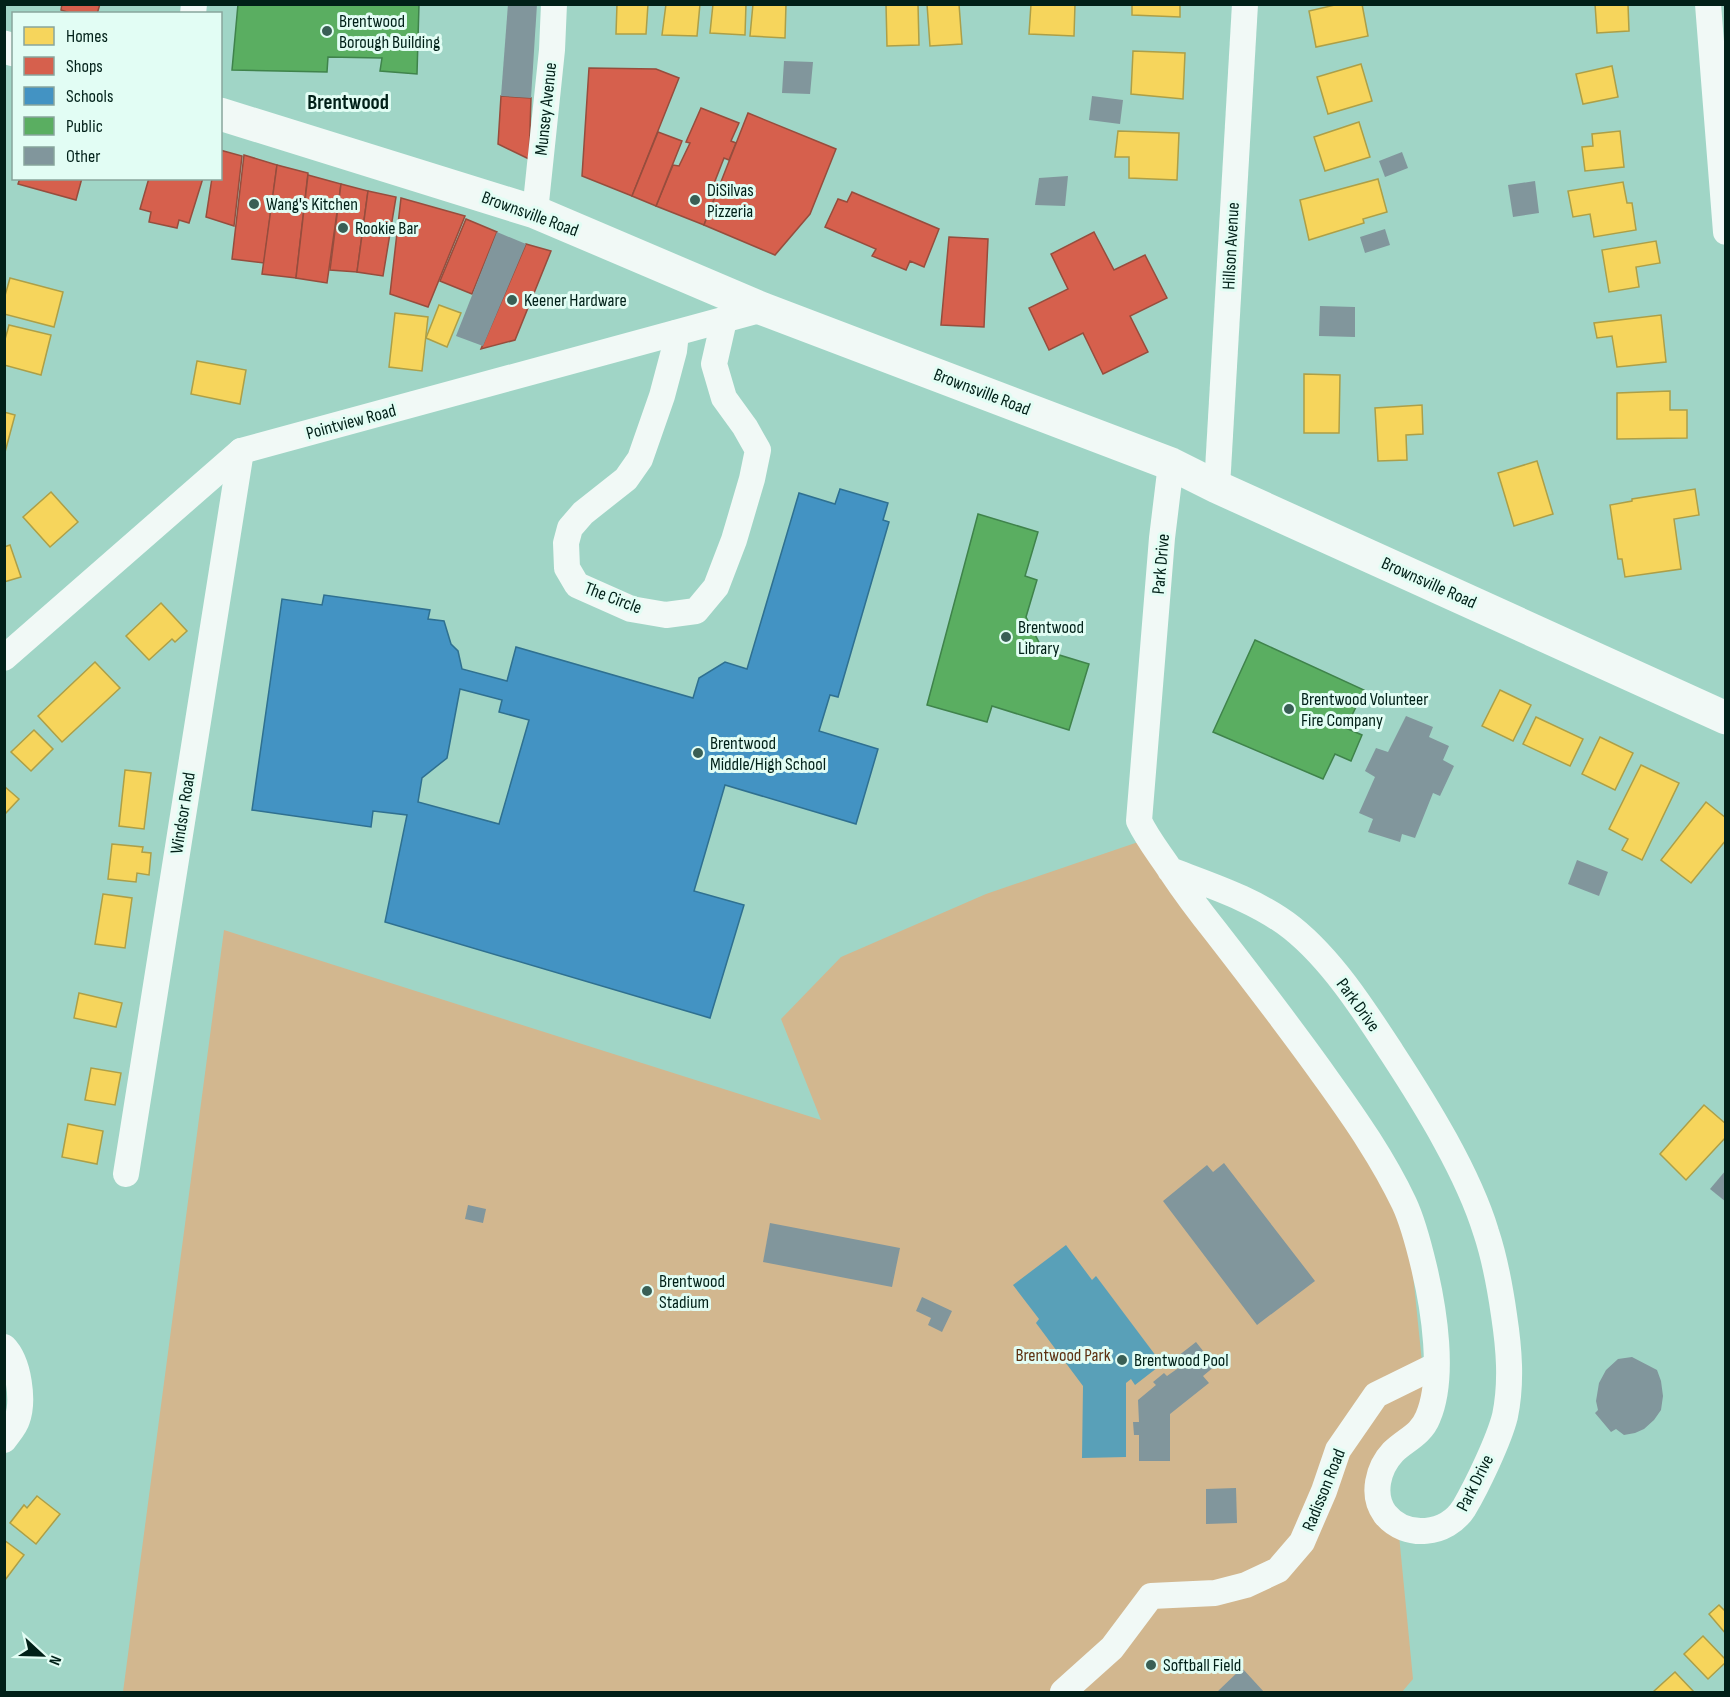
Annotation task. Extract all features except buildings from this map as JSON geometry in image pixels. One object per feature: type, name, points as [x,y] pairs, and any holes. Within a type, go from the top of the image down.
[{"type":"main road","name":"Brownsville Road","points":[[222,115],[535,213],[764,309],[1171,464],[1217,487],[1725,717]]},
{"type":"street","name":"Munsey Avenue","points":[[535,213],[552,50],[554,4]]},
{"type":"street","name":"Hillson Avenue","points":[[1217,487],[1245,4]]},
{"type":"street","points":[[1708,4],[1725,232]]},
{"type":"street","name":"Pointview Road","points":[[4,658],[241,452],[764,309]]},
{"type":"street","name":"The Circle","points":[[676,333],[674,351],[662,396],[640,459],[626,479],[582,513],[570,528],[566,543],[567,568],[577,585],[631,609],[666,615],[696,610],[716,587],[734,540],[758,450],[724,398],[714,364],[724,320]]},
{"type":"street","name":"Windsor Road","points":[[126,1174],[241,452]]},
{"type":"street","name":"Park Drive","points":[[1170,870],[1265,909],[1292,928],[1318,952],[1369,1018],[1419,1094],[1460,1170],[1485,1228],[1498,1279],[1509,1350],[1509,1387],[1505,1417],[1466,1506],[1456,1520],[1436,1530],[1418,1532],[1398,1525],[1383,1512],[1377,1493],[1379,1472],[1393,1452],[1414,1438],[1428,1421],[1436,1390],[1435,1330],[1426,1278],[1406,1206],[1368,1137],[1296,1036],[1176,881],[1147,839],[1139,821],[1162,538],[1171,464]]},
{"type":"street","points":[[4,1347],[8,1350],[16,1370],[20,1389],[17,1420],[4,1440]]},
{"type":"street","name":"Radisson Road","points":[[1063,1692],[1112,1648],[1151,1596],[1215,1593],[1246,1585],[1278,1570],[1302,1542],[1324,1491],[1338,1450],[1376,1395],[1436,1366]]},
{"type":"green space","name":"Brentwood Park","points":[[1147,839],[1406,1206],[1428,1421],[1379,1472],[1398,1525],[1413,1679],[1402,1692],[123,1692],[224,930],[821,1120],[781,1019],[841,957],[986,894]]},
{"type":"water","name":"Brentwood Pool","points":[[1066,1245],[1092,1280],[1096,1276],[1162,1364],[1135,1385],[1131,1379],[1126,1383],[1126,1457],[1082,1458],[1083,1386],[1036,1323],[1039,1319],[1013,1285]]},
{"type":"place","name":"Brentwood Borough Building","points":[[327,31]]},
{"type":"place","name":"DiSilvas Pizzeria","points":[[695,200]]},
{"type":"place","name":"Wang's Kitchen","points":[[254,204]]},
{"type":"place","name":"Rookie Bar","points":[[343,228]]},
{"type":"place","name":"Keener Hardware","points":[[512,300]]},
{"type":"place","name":"Brentwood Library","points":[[1006,637]]},
{"type":"place","name":"Brentwood Volunteer Fire Company","points":[[1289,709]]},
{"type":"place","name":"Brentwood Middle/High School","points":[[698,753]]},
{"type":"place","name":"Brentwood Stadium","points":[[647,1291]]},
{"type":"place","name":"Brentwood Pool","points":[[1122,1360]]},
{"type":"place","name":"Softball Field","points":[[1151,1665]]},
{"type":"district","name":"Brentwood","points":[[348,102]]}]
